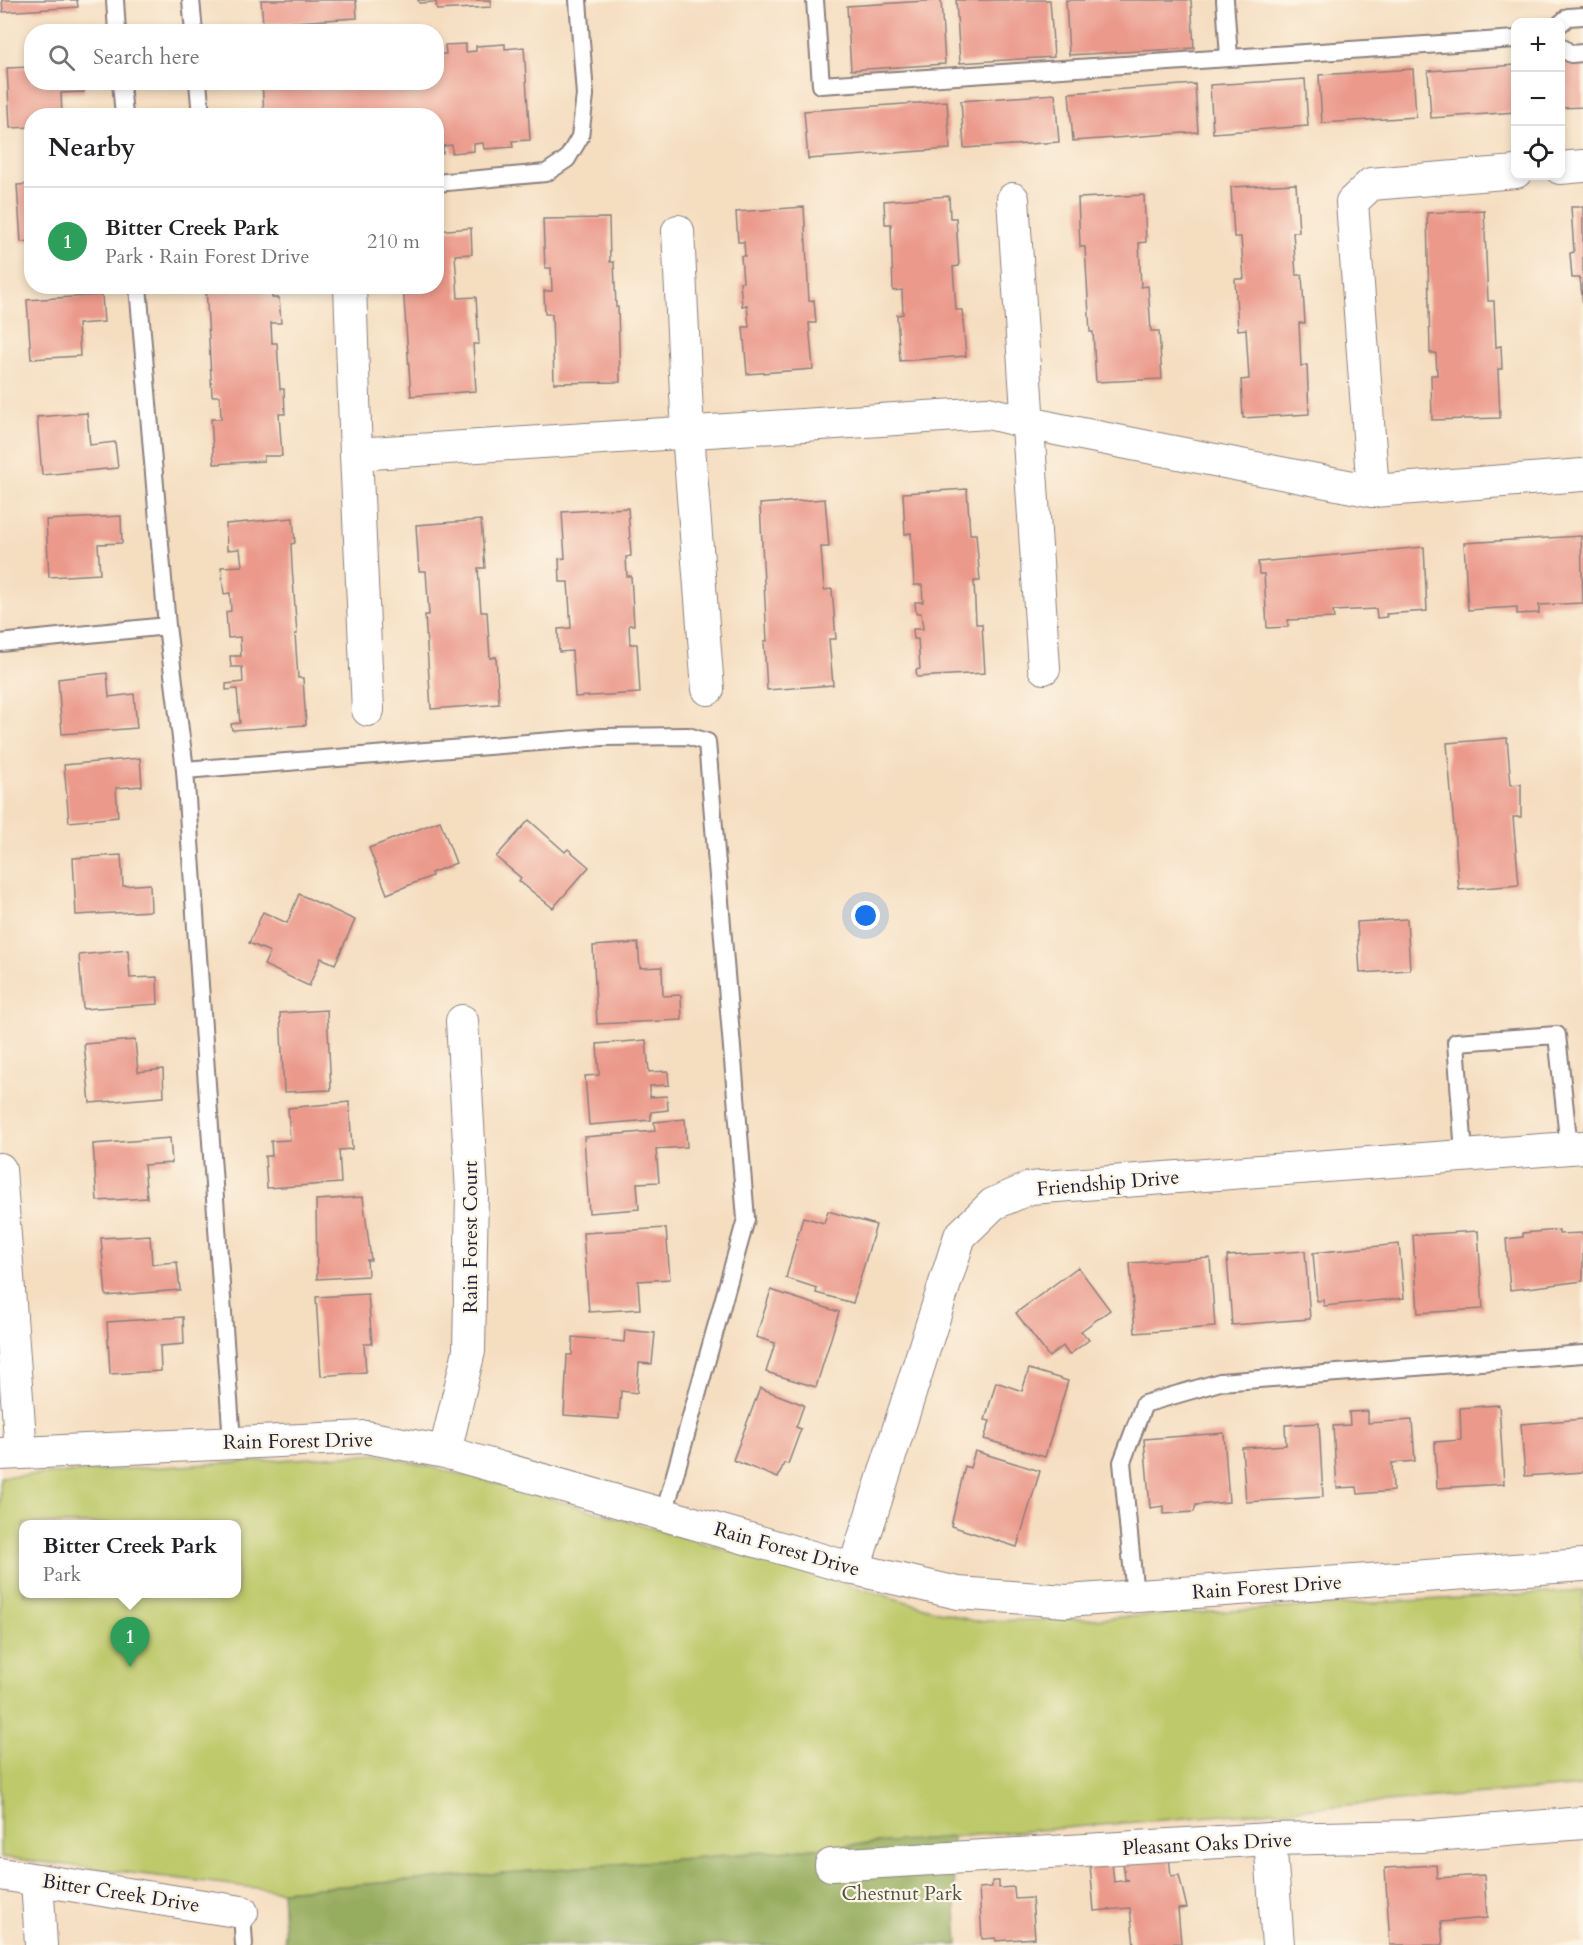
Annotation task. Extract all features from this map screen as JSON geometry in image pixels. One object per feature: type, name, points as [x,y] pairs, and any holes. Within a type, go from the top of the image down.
[{"type":"street","points":[[1565,168],[1583,166]]},
{"type":"street","points":[[1373,491],[1352,202],[1371,184],[1511,172]]},
{"type":"street","points":[[1012,199],[1044,668]]},
{"type":"street","points":[[678,231],[688,433],[708,689]]},
{"type":"street","points":[[350,294],[368,710]]},
{"type":"street","points":[[356,454],[988,412],[1029,423],[1373,491],[1583,475]]},
{"type":"street","name":"Rain Forest Court","points":[[445,1452],[469,1350],[472,1192],[462,1021]]},
{"type":"street","name":"Friendship Drive","points":[[854,1569],[960,1236],[993,1204],[1030,1188],[1576,1147]]},
{"type":"street","points":[[0,1169],[10,1453]]},
{"type":"street","name":"Rain Forest Drive","points":[[10,1453],[366,1437],[445,1452],[854,1569],[958,1593],[1066,1601],[1583,1565]]},
{"type":"street","name":"Pleasant Oaks Drive","points":[[831,1865],[1270,1839],[1420,1836],[1583,1823]]},
{"type":"street","points":[[1270,1839],[1278,1945]]},
{"type":"street","name":"Bitter Creek Drive","points":[[0,1875],[242,1912]]},
{"type":"street","points":[[37,1880],[41,1945]]},
{"type":"lane","points":[[115,0],[116,24]]},
{"type":"lane","points":[[192,0],[194,24]]},
{"type":"lane","points":[[444,182],[546,173],[567,159],[580,137],[585,95],[578,0]]},
{"type":"lane","points":[[815,0],[821,85],[1511,39]]},
{"type":"lane","points":[[1225,0],[1229,57]]},
{"type":"lane","points":[[1565,20],[1568,17],[1583,16]]},
{"type":"lane","points":[[1565,50],[1571,54],[1583,53]]},
{"type":"lane","points":[[122,90],[123,108]]},
{"type":"lane","points":[[199,90],[200,108]]},
{"type":"lane","points":[[139,294],[167,626],[185,770],[232,1442]]},
{"type":"lane","points":[[0,643],[167,626]]},
{"type":"lane","points":[[185,770],[603,737],[688,736],[707,742],[746,1219],[664,1514]]},
{"type":"lane","points":[[1464,1154],[1455,1042],[1557,1035],[1576,1147]]},
{"type":"lane","points":[[1135,1596],[1122,1462],[1144,1404],[1220,1382],[1583,1354]]},
{"type":"lane","points":[[242,1912],[244,1945]]},
{"type":"green space","points":[[376,1454],[496,1483],[973,1621],[1088,1619],[1583,1591],[1583,1786],[282,1891],[0,1857],[0,1477]]},
{"type":"green space","name":"Chestnut Park","points":[[952,1837],[958,1945],[285,1945],[282,1891]]},
{"type":"building","points":[[2,0],[77,0],[78,7],[3,12]]},
{"type":"building","points":[[261,0],[356,0],[357,18],[263,24]]},
{"type":"building","points":[[418,0],[491,0],[491,7],[437,10],[436,2],[419,3]]},
{"type":"building","points":[[941,0],[945,64],[851,70],[847,6]]},
{"type":"building","points":[[956,0],[1050,0],[1054,57],[960,63]]},
{"type":"building","points":[[1066,0],[1191,0],[1194,48],[1069,55]]},
{"type":"building","points":[[466,44],[466,52],[476,51],[476,46],[505,44],[505,49],[524,47],[530,140],[512,141],[513,147],[484,149],[483,143],[474,144],[474,151],[452,153],[452,145],[444,146],[444,108],[264,108],[262,90],[444,90],[445,45]]},
{"type":"building","points":[[1583,59],[1583,107],[1565,108],[1565,60]]},
{"type":"building","points":[[1511,65],[1511,112],[1431,118],[1428,71]]},
{"type":"building","points":[[24,67],[24,90],[84,90],[84,92],[61,93],[62,108],[24,108],[24,127],[10,128],[7,68]]},
{"type":"building","points":[[1413,69],[1416,117],[1322,123],[1319,75]]},
{"type":"building","points":[[1305,79],[1308,126],[1213,133],[1210,85]]},
{"type":"building","points":[[1195,84],[1198,132],[1073,141],[1069,93]]},
{"type":"building","points":[[1055,94],[1059,142],[964,148],[961,101]]},
{"type":"building","points":[[947,101],[950,149],[808,159],[804,111]]},
{"type":"building","points":[[1296,184],[1299,232],[1293,232],[1296,275],[1302,275],[1305,323],[1299,323],[1301,366],[1307,365],[1309,414],[1243,418],[1241,380],[1249,379],[1246,329],[1238,330],[1235,279],[1244,279],[1241,237],[1234,237],[1231,187]]},
{"type":"building","points":[[17,185],[24,185],[24,242],[21,242]]},
{"type":"building","points":[[1144,195],[1146,242],[1139,243],[1141,287],[1148,286],[1151,331],[1159,331],[1162,379],[1096,382],[1093,332],[1090,332],[1085,247],[1080,247],[1078,198]]},
{"type":"building","points":[[949,196],[950,218],[956,218],[959,266],[953,267],[956,310],[962,310],[966,356],[900,361],[897,315],[903,314],[902,290],[893,291],[891,224],[885,224],[884,201]]},
{"type":"building","points":[[804,207],[809,301],[814,300],[816,323],[809,323],[813,369],[747,374],[743,327],[749,327],[747,305],[742,306],[740,282],[743,282],[741,256],[745,256],[744,242],[738,242],[736,212]]},
{"type":"building","points":[[1571,207],[1583,207],[1583,305],[1580,278],[1572,278],[1570,253],[1574,252]]},
{"type":"building","points":[[1484,210],[1488,301],[1494,301],[1496,347],[1501,346],[1502,369],[1498,369],[1500,418],[1432,420],[1431,375],[1437,375],[1436,353],[1430,353],[1427,213]]},
{"type":"building","points":[[609,218],[610,262],[614,262],[616,307],[618,307],[620,382],[554,383],[552,314],[545,314],[544,291],[552,291],[551,268],[545,268],[543,219]]},
{"type":"building","points":[[471,228],[472,254],[455,255],[458,298],[476,297],[479,344],[473,344],[476,391],[411,396],[404,294],[444,294],[444,230]]},
{"type":"building","points":[[206,294],[272,294],[272,298],[279,298],[281,323],[271,323],[272,343],[277,343],[280,389],[284,389],[285,414],[279,414],[282,456],[264,456],[264,461],[214,464],[211,419],[221,419],[220,396],[212,396]]},
{"type":"building","points":[[102,295],[104,322],[78,324],[80,356],[31,359],[27,300]]},
{"type":"building","points":[[87,413],[90,445],[115,442],[118,468],[42,475],[37,417]]},
{"type":"building","points":[[967,489],[970,534],[976,534],[980,581],[974,581],[976,624],[982,624],[985,673],[917,677],[916,670],[920,669],[918,639],[914,639],[913,629],[923,629],[921,613],[916,613],[915,602],[923,602],[922,585],[914,585],[911,533],[905,534],[903,493]]},
{"type":"building","points":[[825,499],[829,547],[821,547],[824,590],[832,589],[836,639],[829,639],[833,685],[767,690],[764,641],[767,641],[760,504]]},
{"type":"building","points":[[628,508],[631,556],[626,557],[627,576],[631,576],[634,625],[629,625],[630,644],[637,644],[640,693],[575,697],[572,651],[559,652],[558,629],[571,628],[568,582],[560,582],[559,559],[565,558],[562,512]]},
{"type":"building","points":[[121,516],[122,543],[98,544],[100,574],[49,577],[46,520]]},
{"type":"building","points":[[293,518],[295,543],[291,544],[297,634],[295,634],[298,678],[303,678],[306,725],[232,730],[231,724],[240,723],[237,689],[226,690],[226,684],[243,682],[242,667],[231,667],[230,656],[241,656],[240,637],[228,638],[226,612],[231,611],[230,593],[224,594],[221,567],[242,566],[240,549],[227,550],[226,524]]},
{"type":"building","points":[[481,520],[485,568],[478,568],[481,612],[487,612],[490,658],[496,657],[499,704],[431,709],[425,615],[429,615],[426,571],[419,571],[416,525]]},
{"type":"building","points":[[1581,536],[1583,603],[1539,605],[1539,613],[1517,614],[1517,607],[1468,610],[1464,543]]},
{"type":"building","points":[[1424,547],[1427,611],[1386,614],[1387,617],[1377,618],[1376,609],[1333,611],[1334,618],[1288,620],[1288,627],[1267,628],[1264,574],[1259,574],[1258,562]]},
{"type":"building","points":[[107,673],[109,697],[134,694],[137,728],[62,734],[58,679]]},
{"type":"building","points":[[1507,738],[1511,785],[1521,784],[1521,817],[1513,817],[1519,885],[1459,890],[1447,743]]},
{"type":"building","points":[[140,758],[142,786],[116,788],[118,817],[69,822],[64,765]]},
{"type":"building","points":[[529,820],[565,852],[568,849],[589,867],[553,908],[519,881],[521,878],[496,857]]},
{"type":"building","points":[[440,821],[456,863],[431,873],[432,876],[387,894],[369,848]]},
{"type":"building","points":[[121,855],[123,886],[150,884],[151,911],[76,915],[73,858]]},
{"type":"building","points":[[299,894],[355,920],[335,964],[321,958],[309,986],[264,965],[270,952],[249,943],[263,912],[287,923]]},
{"type":"building","points":[[1407,919],[1410,970],[1360,973],[1357,922]]},
{"type":"building","points":[[638,943],[640,968],[662,967],[663,996],[681,995],[682,1020],[597,1024],[593,946]]},
{"type":"building","points":[[128,950],[130,978],[157,977],[158,1004],[83,1009],[79,955]]},
{"type":"building","points":[[327,1010],[331,1090],[284,1092],[280,1013]]},
{"type":"building","points":[[135,1040],[138,1072],[163,1069],[164,1097],[90,1103],[84,1044]]},
{"type":"building","points":[[646,1040],[649,1072],[668,1071],[669,1085],[650,1086],[650,1097],[667,1096],[668,1110],[651,1112],[651,1120],[589,1125],[585,1076],[599,1075],[597,1044]]},
{"type":"building","points":[[349,1102],[352,1149],[339,1150],[341,1183],[267,1188],[265,1156],[272,1156],[271,1141],[290,1140],[288,1108]]},
{"type":"building","points":[[685,1119],[687,1147],[656,1149],[659,1182],[637,1183],[639,1209],[589,1213],[584,1137],[655,1131],[654,1122]]},
{"type":"building","points":[[170,1138],[172,1163],[144,1165],[147,1198],[97,1201],[93,1144]]},
{"type":"building","points":[[363,1197],[371,1260],[367,1260],[368,1276],[317,1279],[316,1200]]},
{"type":"building","points":[[828,1211],[876,1225],[853,1303],[816,1293],[817,1288],[786,1278],[803,1217],[824,1223]]},
{"type":"building","points":[[666,1228],[670,1279],[638,1281],[640,1309],[589,1312],[583,1233]]},
{"type":"building","points":[[1559,1230],[1559,1234],[1583,1233],[1583,1281],[1510,1290],[1506,1239],[1523,1237],[1523,1233]]},
{"type":"building","points":[[1478,1231],[1483,1309],[1418,1313],[1413,1235]]},
{"type":"building","points":[[150,1235],[152,1264],[177,1262],[180,1290],[106,1296],[101,1238]]},
{"type":"building","points":[[1399,1244],[1404,1298],[1324,1306],[1323,1300],[1317,1301],[1313,1253]]},
{"type":"building","points":[[1305,1251],[1310,1319],[1232,1325],[1227,1256]]},
{"type":"building","points":[[1210,1258],[1215,1327],[1135,1333],[1130,1263]]},
{"type":"building","points":[[1078,1267],[1110,1310],[1081,1331],[1089,1340],[1069,1355],[1063,1346],[1049,1357],[1016,1313]]},
{"type":"building","points":[[771,1290],[839,1312],[816,1387],[766,1372],[775,1343],[756,1337]]},
{"type":"building","points":[[368,1294],[372,1344],[364,1344],[366,1372],[321,1376],[316,1297]]},
{"type":"building","points":[[183,1317],[184,1344],[160,1346],[161,1371],[110,1374],[107,1322]]},
{"type":"building","points":[[625,1330],[655,1333],[652,1364],[639,1363],[637,1393],[621,1391],[619,1419],[564,1415],[567,1355],[572,1355],[573,1337],[624,1342]]},
{"type":"building","points":[[1029,1369],[1068,1381],[1045,1457],[984,1439],[990,1421],[985,1420],[996,1382],[1022,1391]]},
{"type":"building","points":[[760,1388],[804,1405],[796,1427],[801,1429],[788,1464],[784,1463],[778,1478],[733,1460]]},
{"type":"building","points":[[1499,1405],[1504,1484],[1437,1488],[1435,1442],[1461,1440],[1460,1408]]},
{"type":"building","points":[[1368,1411],[1368,1423],[1412,1420],[1415,1461],[1392,1463],[1393,1491],[1358,1494],[1357,1487],[1337,1488],[1333,1426],[1350,1425],[1349,1412]]},
{"type":"building","points":[[1583,1419],[1583,1472],[1525,1476],[1521,1424]]},
{"type":"building","points":[[1319,1423],[1323,1497],[1246,1502],[1242,1448],[1286,1445],[1285,1425]]},
{"type":"building","points":[[1224,1433],[1229,1502],[1196,1505],[1194,1512],[1164,1514],[1164,1506],[1150,1508],[1144,1439]]},
{"type":"building","points":[[975,1451],[1040,1471],[1017,1547],[951,1526],[965,1466],[970,1468]]},
{"type":"building","points":[[1169,1857],[1171,1876],[1179,1875],[1187,1908],[1178,1909],[1181,1943],[1134,1945],[1130,1908],[1094,1911],[1090,1865],[1112,1863],[1114,1882],[1129,1880],[1125,1879],[1123,1862]]},
{"type":"building","points":[[1436,1865],[1437,1878],[1484,1875],[1487,1918],[1441,1922],[1443,1945],[1390,1945],[1385,1868]]},
{"type":"building","points":[[992,1881],[999,1881],[999,1888],[1014,1887],[1015,1899],[1032,1898],[1035,1938],[996,1941],[996,1938],[982,1939],[979,1888],[992,1887]]},
{"type":"place","name":"Bitter Creek Park","points":[[130,1667]]}]
